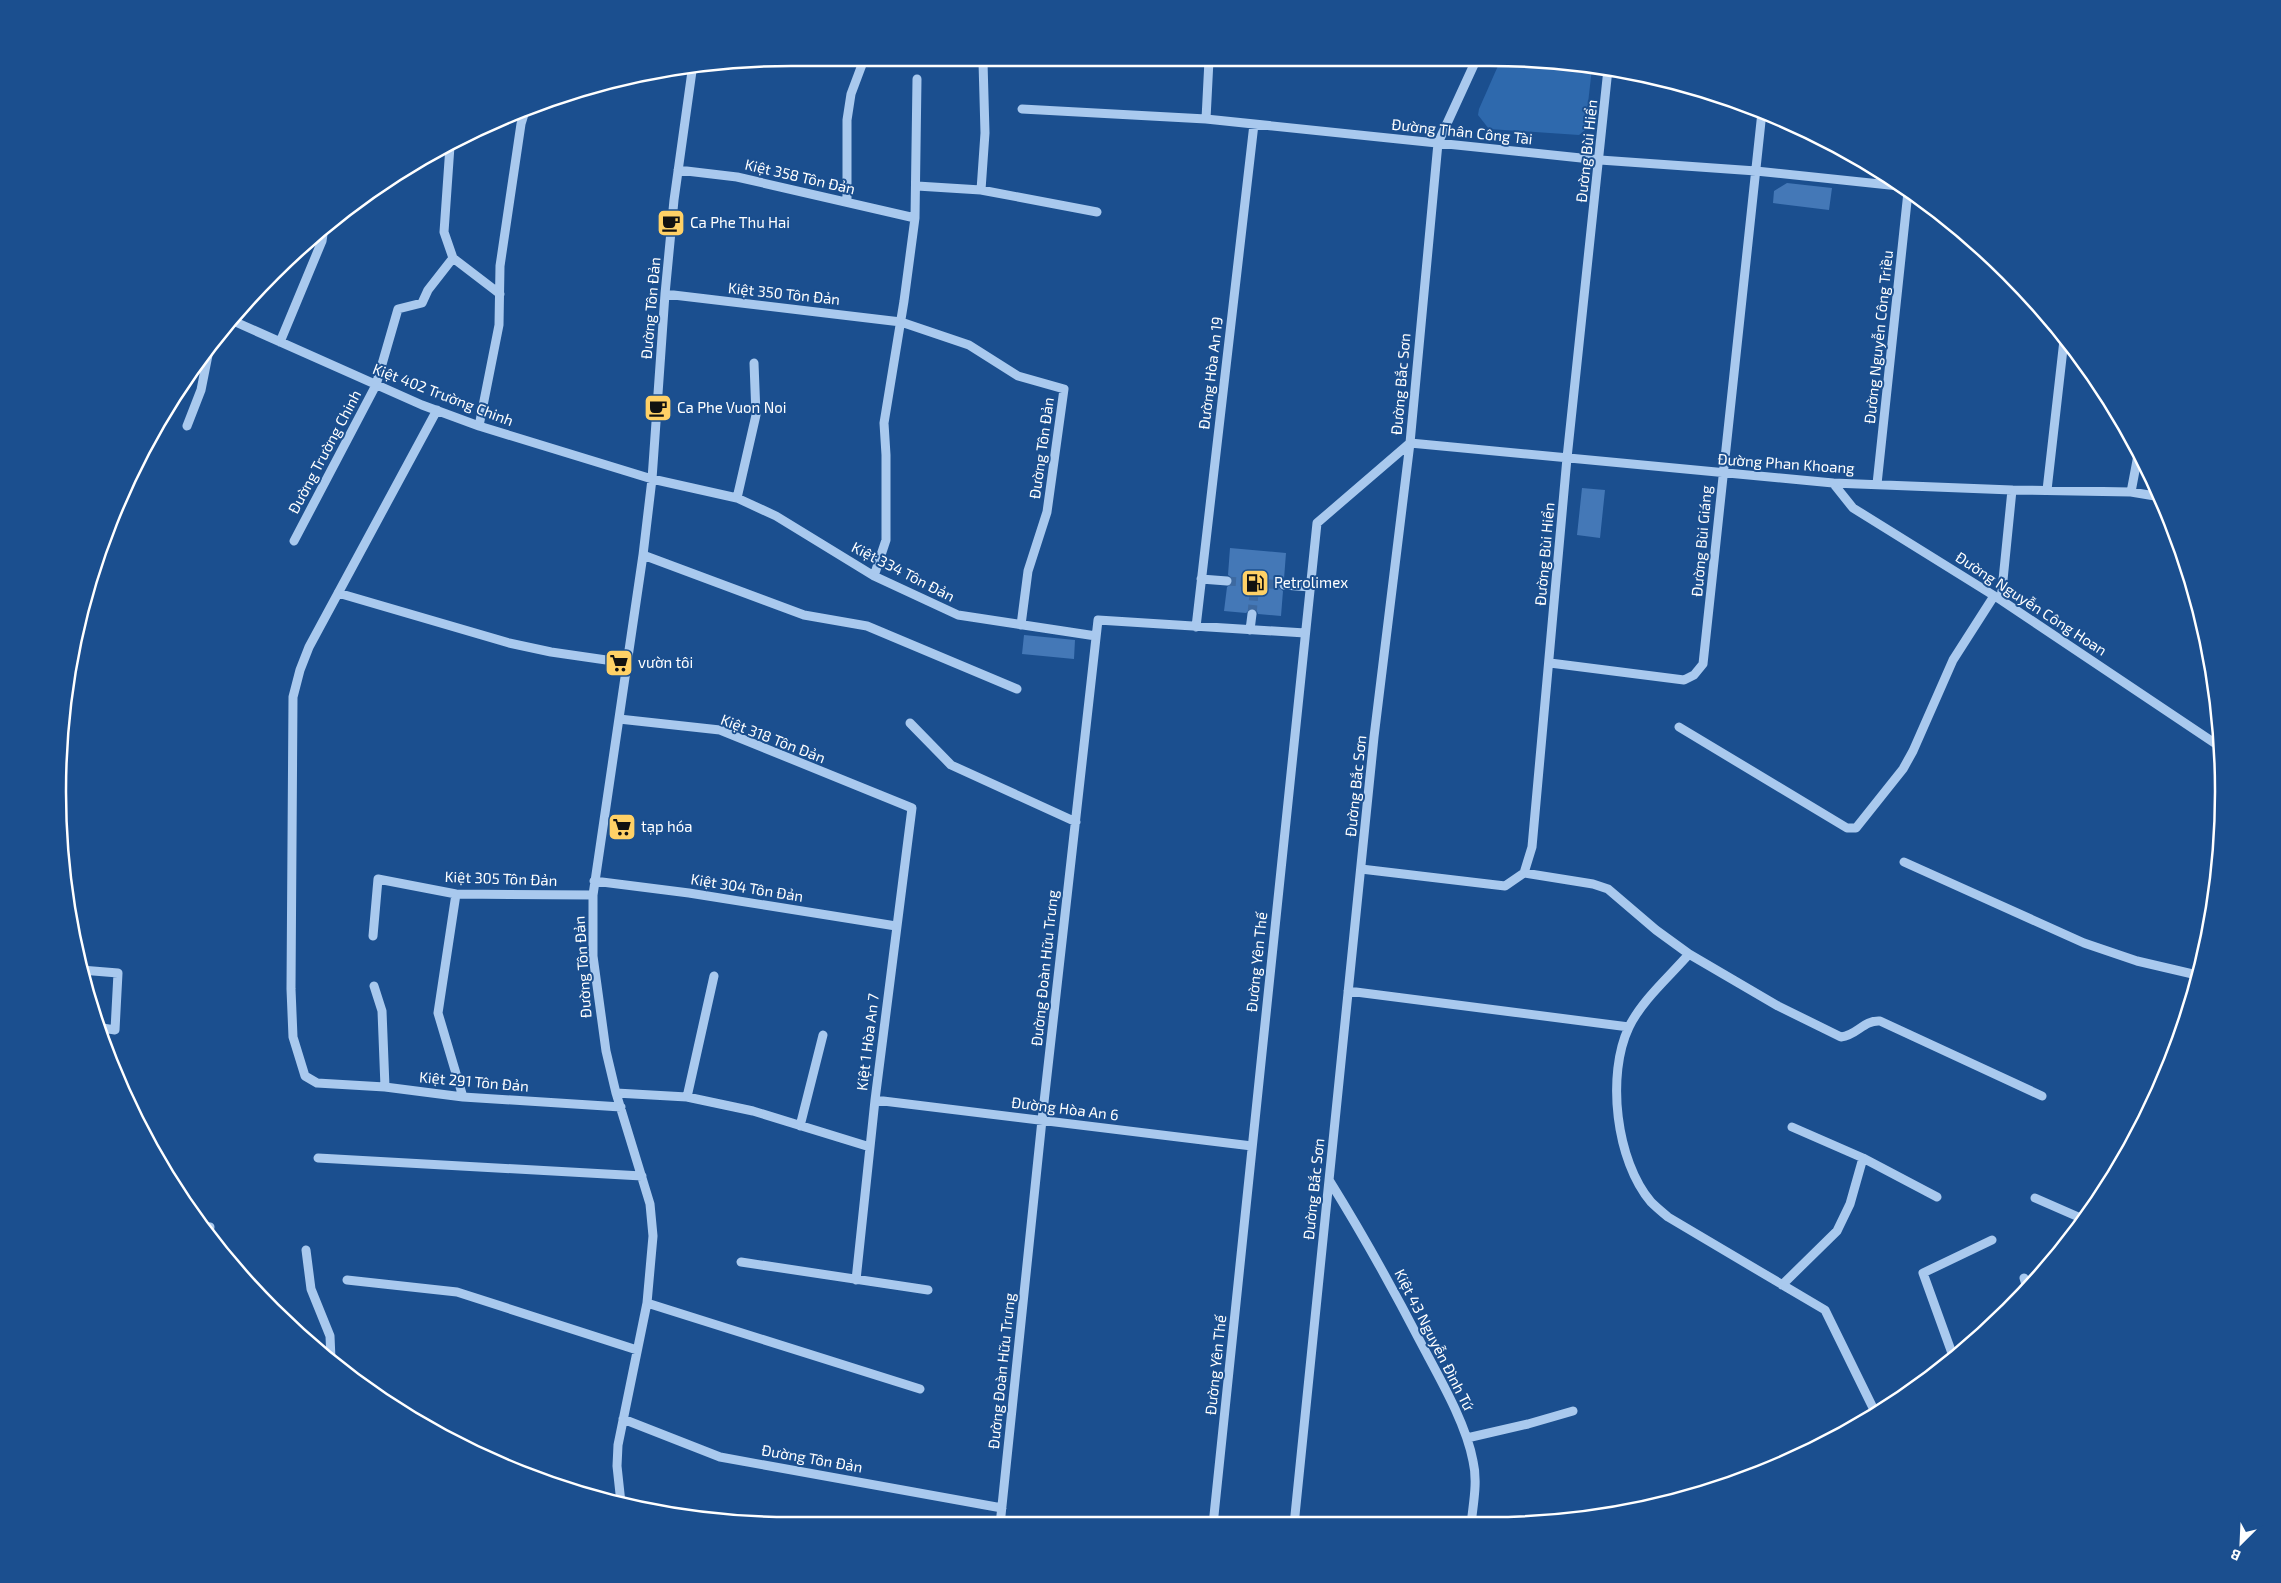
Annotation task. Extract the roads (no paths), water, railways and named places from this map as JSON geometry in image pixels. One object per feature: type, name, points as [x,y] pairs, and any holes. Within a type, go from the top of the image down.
[{"type":"street","points":[[847,202],[847,120],[851,94],[862,66]]},
{"type":"street","points":[[981,190],[985,133],[983,66]]},
{"type":"street","points":[[1206,119],[1208,66]]},
{"type":"street","name":"Đường Bắc Sơn","points":[[1295,1517],[1374,737],[1410,443],[1438,143],[1474,66]]},
{"type":"street","name":"Đường Tôn Đản","points":[[620,1496],[617,1466],[623,1419],[647,1303],[653,1236],[650,1204],[616,1093],[598,1007],[593,956],[593,895],[643,555],[652,479],[665,294],[678,170],[692,73]]},
{"type":"street","name":"Đường Bùi Hiển","points":[[1524,874],[1532,846],[1550,663],[1566,458],[1600,160],[1607,76]]},
{"type":"street","points":[[874,576],[886,540],[884,424],[901,322],[917,186],[917,79]]},
{"type":"street","name":"Đường Thân Công Tài","points":[[1022,109],[1206,119],[1600,160],[1756,171],[1887,185]]},
{"type":"street","points":[[479,426],[499,325],[500,266],[523,118]]},
{"type":"street","name":"Đường Bùi Giáng","points":[[1550,663],[1684,680],[1694,675],[1703,664],[1706,651],[1722,474],[1761,119]]},
{"type":"street","name":"Đường Hòa An 19","points":[[1196,627],[1254,124]]},
{"type":"street","points":[[450,152],[444,232],[453,258],[500,294]]},
{"type":"street","name":"Kiệt 358 Tôn Đản","points":[[678,170],[737,177],[914,218]]},
{"type":"street","points":[[917,186],[981,190],[1096,212]]},
{"type":"street","name":"Đường Nguyễn Công Triều","points":[[1876,484],[1907,199]]},
{"type":"street","points":[[280,342],[322,238]]},
{"type":"street","name":"Đường Trường Chinh","points":[[294,540],[376,385],[398,309],[422,303],[428,290],[453,258]]},
{"type":"street","name":"Kiệt 350 Tôn Đản","points":[[665,294],[901,322]]},
{"type":"street","name":"Đường Tôn Đản","points":[[901,322],[969,345],[1018,376],[1064,389],[1047,512],[1028,571],[1021,625]]},
{"type":"street","name":"Kiệt 402 Trường Chinh","points":[[238,323],[436,410],[479,426],[652,479]]},
{"type":"street","points":[[2047,490],[2063,348]]},
{"type":"street","points":[[187,426],[201,390],[206,364]]},
{"type":"street","points":[[737,498],[756,415],[754,364]]},
{"type":"street","points":[[436,410],[338,593],[509,643],[551,652],[627,664]]},
{"type":"street","name":"Đường Phan Khoang","points":[[1410,443],[1833,483],[2012,490],[2131,492],[2151,496]]},
{"type":"street","name":"Đường Yên Thế","points":[[1215,1517],[1317,523],[1410,443]]},
{"type":"street","points":[[2131,492],[2136,464]]},
{"type":"street","name":"Kiệt 334 Tôn Đản","points":[[652,479],[737,498],[776,516],[874,576],[958,615],[1096,636]]},
{"type":"street","name":"Đường Nguyễn Công Hoan","points":[[1833,483],[1852,508],[1998,598],[2213,742]]},
{"type":"street","points":[[1679,727],[1846,828],[1856,828],[1903,769],[1913,751],[1953,660],[1998,598],[2012,490]]},
{"type":"street","points":[[643,555],[804,615],[868,626],[1017,689]]},
{"type":"street","points":[[1201,580],[1227,581]]},
{"type":"street","points":[[1284,586],[1310,587]]},
{"type":"street","name":"Kiệt 291 Tôn Đản","points":[[338,593],[309,648],[300,670],[292,706],[293,1037],[306,1076],[317,1083],[326,1082],[385,1087],[464,1097],[621,1107]]},
{"type":"street","points":[[1250,630],[1252,614]]},
{"type":"street","name":"Đường Đoàn Hữu Trưng","points":[[1001,1517],[1042,1120],[1098,620],[1305,633]]},
{"type":"street","name":"Kiệt 318 Tôn Đản","points":[[619,719],[720,730],[912,808]]},
{"type":"street","points":[[910,723],[951,765],[1076,822]]},
{"type":"street","name":"Kiệt 1 Hòa An 7","points":[[856,1280],[874,1100],[912,808]]},
{"type":"street","points":[[1904,862],[2084,943],[2137,961],[2191,974]]},
{"type":"street","points":[[1361,869],[1505,886],[1524,874],[1602,886],[1689,954],[1778,1006],[1841,1037],[1851,1036],[1865,1023],[1873,1020],[1880,1021],[2042,1096]]},
{"type":"street","name":"Kiệt 305 Tôn Đản","points":[[373,936],[378,879],[456,894],[593,895]]},
{"type":"street","name":"Kiệt 304 Tôn Đản","points":[[594,881],[689,893],[896,926]]},
{"type":"street","points":[[456,894],[438,1013],[464,1097]]},
{"type":"street","points":[[1689,954],[1638,1011],[1629,1027],[1621,1052],[1616,1100],[1626,1150],[1640,1187],[1651,1202],[1668,1216],[1824,1310],[1873,1407]]},
{"type":"street","points":[[89,971],[118,973],[114,1030],[106,1029]]},
{"type":"street","points":[[687,1096],[714,976]]},
{"type":"street","points":[[374,986],[382,1011],[385,1087]]},
{"type":"street","points":[[1348,991],[1629,1027]]},
{"type":"street","points":[[800,1126],[823,1035]]},
{"type":"street","points":[[616,1093],[687,1096],[753,1111],[870,1147]]},
{"type":"street","name":"Đường Hòa An 6","points":[[874,1100],[1252,1146]]},
{"type":"street","points":[[1792,1127],[1863,1158],[1937,1197]]},
{"type":"street","points":[[318,1158],[642,1176]]},
{"type":"street","points":[[1782,1284],[1837,1231],[1850,1204],[1863,1158]]},
{"type":"street","name":"Kiệt 43 Nguyễn Đình Tứ","points":[[1329,1180],[1367,1241],[1438,1374],[1467,1438],[1474,1461],[1476,1483],[1472,1517]]},
{"type":"street","points":[[2035,1198],[2076,1217]]},
{"type":"street","points":[[1951,1351],[1923,1273],[1992,1240]]},
{"type":"street","points":[[306,1250],[311,1289],[330,1336],[331,1351]]},
{"type":"street","points":[[741,1262],[928,1290]]},
{"type":"street","points":[[347,1280],[457,1292],[637,1350]]},
{"type":"street","points":[[647,1303],[920,1389]]},
{"type":"street","points":[[1467,1438],[1573,1411]]},
{"type":"street","name":"Đường Tôn Đản","points":[[623,1419],[720,1457],[1002,1508]]},
{"type":"tunnel","points":[[1227,581],[1284,585]]},
{"type":"tunnel","points":[[1252,614],[1255,583]]},
{"type":"place","name":"Ca Phe Thu Hai","points":[[671,223]]},
{"type":"place","name":"Ca Phe Vuon Noi","points":[[658,408]]},
{"type":"place","name":"Petrolimex","points":[[1255,583]]},
{"type":"place","name":"vườn tôi","points":[[619,663]]},
{"type":"place","name":"tạp hóa","points":[[622,827]]}]
